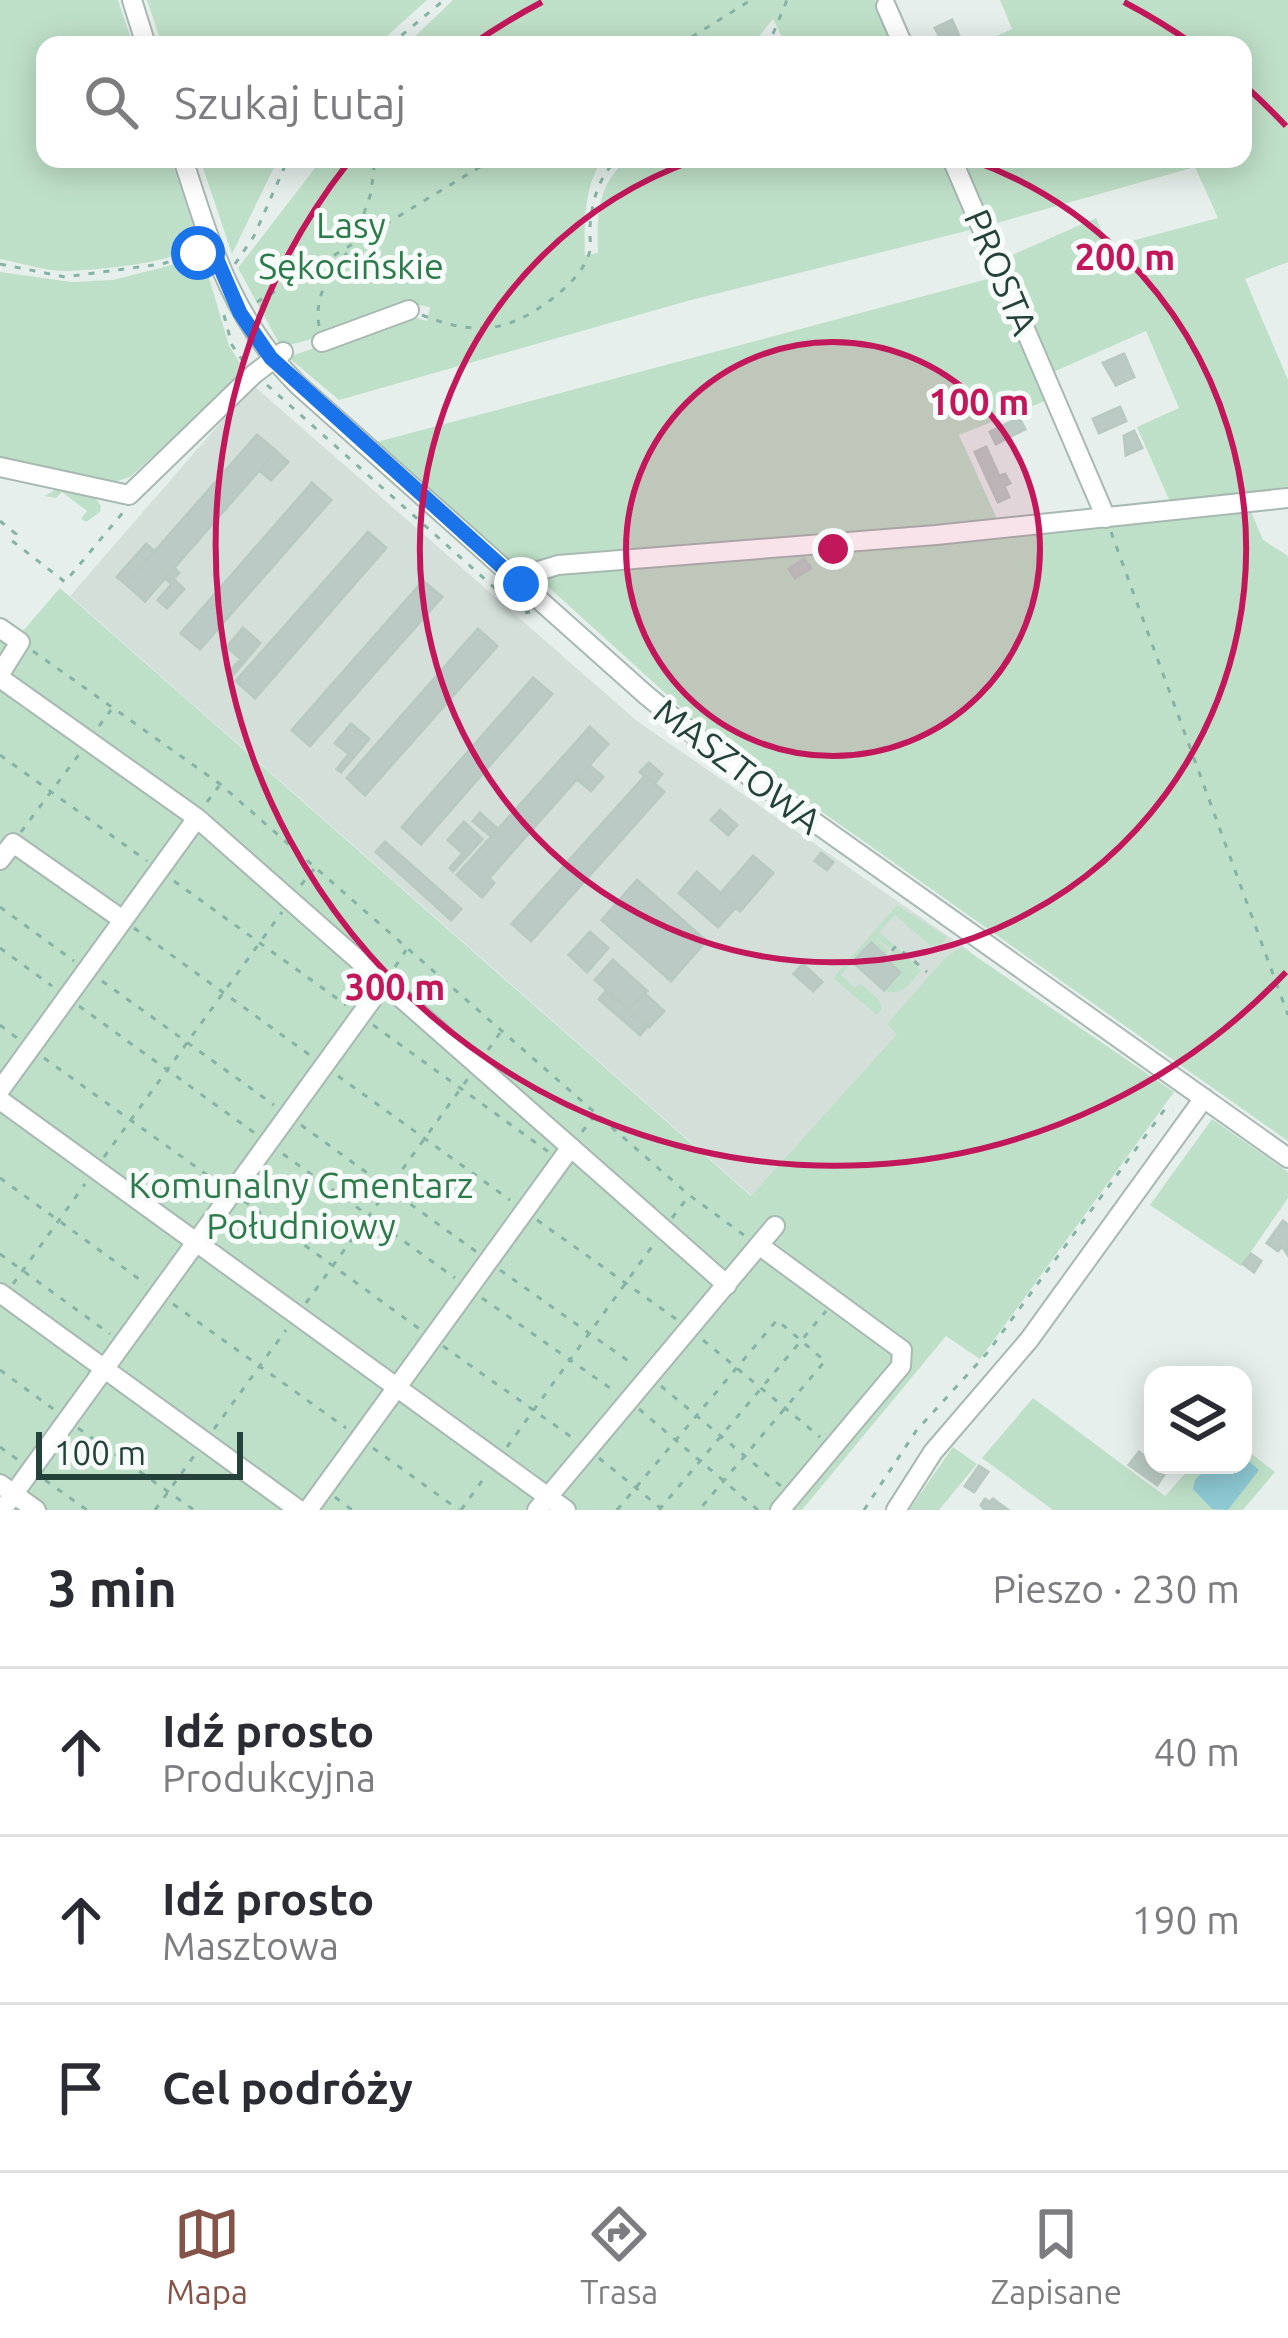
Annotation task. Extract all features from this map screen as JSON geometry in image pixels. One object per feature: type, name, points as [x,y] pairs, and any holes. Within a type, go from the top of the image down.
[{"type":"street","points":[[132,0],[143,36]]},
{"type":"street","points":[[886,6],[899,36]]},
{"type":"street","name":"MASZTOWA","points":[[186,168],[205,250],[240,313],[277,355],[521,584],[744,774],[1198,1106],[1288,1157]]},
{"type":"street","name":"PROSTA","points":[[956,168],[1106,518]]},
{"type":"street","points":[[322,342],[409,310]]},
{"type":"street","points":[[0,466],[129,495],[277,355]]},
{"type":"street","points":[[521,584],[532,573],[558,565],[1288,498]]},
{"type":"street","points":[[0,628],[20,642],[0,676],[196,818],[478,1065],[566,1154],[664,1229],[727,1285]]},
{"type":"street","points":[[0,1090],[196,818]]},
{"type":"street","points":[[0,860],[14,843],[123,920]]},
{"type":"street","points":[[36,1510],[5,1496],[68,1420],[384,982]]},
{"type":"street","points":[[0,1100],[498,1458],[544,1503],[566,1510]]},
{"type":"street","points":[[896,1510],[933,1452],[1030,1340],[1198,1106]]},
{"type":"street","points":[[308,1510],[566,1154]]},
{"type":"street","points":[[544,1503],[775,1226]]},
{"type":"street","points":[[760,1246],[902,1350],[901,1366],[786,1503]]},
{"type":"street","points":[[2,1294],[299,1510]]},
{"type":"path","points":[[401,36],[444,0]]},
{"type":"path","points":[[693,36],[751,0]]},
{"type":"path","points":[[772,36],[787,0]]},
{"type":"path","points":[[225,280],[254,236],[284,168]]},
{"type":"path","points":[[322,342],[316,308],[322,287],[353,244],[371,193],[374,168]]},
{"type":"path","points":[[240,313],[478,168]]},
{"type":"path","points":[[409,310],[444,324],[482,330],[522,320],[559,294],[590,251],[590,224],[608,168]]},
{"type":"path","points":[[0,264],[65,277],[161,264],[205,250]]},
{"type":"path","points":[[254,374],[524,614],[534,612]]},
{"type":"path","points":[[0,521],[16,534],[11,540],[65,582],[144,488],[142,482]]},
{"type":"path","points":[[1106,518],[1288,1015]]},
{"type":"path","points":[[20,642],[220,784],[688,1196],[760,1246]]},
{"type":"path","points":[[14,843],[112,708]]},
{"type":"path","points":[[0,754],[460,1088],[566,1154],[595,1114]]},
{"type":"path","points":[[196,818],[220,784]]},
{"type":"path","points":[[2,1294],[315,867]]},
{"type":"path","points":[[0,907],[650,1377],[745,1456],[786,1503]]},
{"type":"path","points":[[123,920],[690,1329],[832,1448]]},
{"type":"path","points":[[882,962],[896,946],[927,972]]},
{"type":"path","points":[[0,948],[629,1401],[758,1510]]},
{"type":"path","points":[[384,982],[407,948]]},
{"type":"path","points":[[0,1025],[589,1449],[660,1509],[835,1300]]},
{"type":"path","points":[[155,1510],[501,1031]]},
{"type":"path","points":[[864,1510],[916,1431],[988,1352],[1165,1109],[1198,1106]]},
{"type":"path","points":[[0,1178],[460,1510],[688,1196]]},
{"type":"path","points":[[0,1254],[123,1344]]},
{"type":"path","points":[[617,1510],[777,1320],[825,1360],[699,1510]]},
{"type":"path","points":[[0,1370],[194,1510]]},
{"type":"path","points":[[323,1489],[352,1510]]},
{"type":"shaded area","points":[[253,385],[637,721],[971,952],[752,1196],[70,596]]},
{"type":"green space","points":[[0,0],[118,0],[130,36],[36,36],[36,168],[174,168],[199,244],[156,261],[81,270],[50,270],[0,259]]},
{"type":"green space","points":[[147,0],[427,0],[387,36],[159,36]]},
{"type":"green space","points":[[453,0],[875,0],[890,36],[782,36],[773,19],[759,36],[415,36]]},
{"type":"green space","points":[[1000,0],[1288,0],[1288,262],[1245,279],[1288,380],[1288,493],[1172,506],[1137,427],[1179,408],[1146,331],[1051,373],[1001,260],[1096,218],[1109,247],[1218,218],[1195,168],[1252,168],[1252,36],[996,36],[1012,29]]},
{"type":"green space","points":[[203,168],[274,168],[232,254]]},
{"type":"green space","name":"Lasy Sękocińskie","points":[[315,168],[597,168],[585,218],[585,255],[598,253],[599,213],[605,190],[619,168],[947,168],[974,229],[691,300],[339,400],[288,357],[409,316],[427,321],[430,307],[408,303],[340,332],[281,347],[238,268]]},
{"type":"green space","points":[[961,168],[1191,168],[986,226]]},
{"type":"green space","points":[[203,257],[229,346],[246,372],[130,477],[111,483],[0,459],[0,272],[72,282],[113,280]]},
{"type":"green space","points":[[995,277],[1050,399],[959,435],[999,523],[527,569],[507,559],[377,442]]},
{"type":"green space","points":[[59,488],[94,496],[100,512],[86,522],[81,519],[87,511],[62,492],[56,498],[44,496]]},
{"type":"green space","points":[[1250,509],[1263,540],[1288,556],[1288,1141],[706,730],[545,584],[544,578],[561,570]]},
{"type":"green space","name":"Komunalny Cmentarz Południowy","points":[[60,588],[751,1196],[897,1034],[887,1024],[946,957],[962,947],[1174,1092],[980,1359],[946,1336],[802,1510],[0,1510],[0,619],[22,632]]},
{"type":"green space","points":[[897,905],[947,937],[931,946],[895,915],[879,932],[894,945],[891,949],[874,937],[889,951],[886,954],[870,941],[841,975],[855,988],[860,983],[879,1000],[882,1009],[877,1015],[833,978]]},
{"type":"green space","points":[[897,948],[921,970],[906,987],[885,991],[902,971],[887,958]]},
{"type":"green space","points":[[1212,1119],[1288,1172],[1288,1198],[1241,1266],[1150,1205]]},
{"type":"green space","points":[[1033,1398],[1165,1496],[1185,1474],[1252,1474],[1252,1454],[1275,1472],[1243,1510],[1053,1510],[982,1458]]},
{"type":"green space","points":[[953,1447],[977,1464],[939,1510],[909,1510]]},
{"type":"water","points":[[1252,1464],[1259,1470],[1228,1510],[1212,1509],[1193,1489],[1201,1474],[1252,1474]]},
{"type":"building","points":[[952,20],[959,36],[939,36],[935,28]]},
{"type":"building","points":[[1124,354],[1134,377],[1116,385],[1103,363]]},
{"type":"building","points":[[1120,407],[1126,421],[1099,433],[1093,419]]},
{"type":"building","points":[[1019,418],[1025,429],[996,444],[990,432]]},
{"type":"building","points":[[1134,431],[1142,448],[1126,455],[1124,436]]},
{"type":"building","points":[[257,435],[276,451],[145,601],[126,584]]},
{"type":"building","points":[[986,447],[997,471],[986,476],[975,452]]},
{"type":"building","points":[[276,451],[288,462],[271,480],[259,470]]},
{"type":"building","points":[[997,471],[1010,483],[1004,486],[1009,497],[998,502],[986,476]]},
{"type":"building","points":[[312,483],[331,500],[200,649],[181,633]]},
{"type":"building","points":[[368,532],[386,548],[255,698],[236,681]]},
{"type":"building","points":[[146,544],[154,551],[126,584],[117,577]]},
{"type":"building","points":[[804,559],[811,568],[795,578],[789,569]]},
{"type":"building","points":[[174,568],[179,573],[173,579],[184,589],[167,608],[158,600],[172,584],[165,578]]},
{"type":"building","points":[[423,581],[442,597],[310,746],[292,730]]},
{"type":"building","points":[[243,628],[260,643],[233,675],[229,672],[241,659],[227,647]]},
{"type":"building","points":[[478,629],[497,646],[365,795],[347,778]]},
{"type":"building","points":[[533,678],[552,694],[421,844],[402,827]]},
{"type":"building","points":[[351,724],[369,739],[341,772],[337,769],[349,754],[335,743]]},
{"type":"building","points":[[590,727],[608,744],[489,878],[494,883],[482,897],[457,875]]},
{"type":"building","points":[[649,763],[662,774],[654,784],[640,772]]},
{"type":"building","points":[[589,765],[603,777],[591,791],[577,779]]},
{"type":"building","points":[[645,776],[664,792],[531,941],[512,924]]},
{"type":"building","points":[[720,810],[737,825],[728,835],[711,820]]},
{"type":"building","points":[[480,813],[498,829],[492,837],[473,821]]},
{"type":"building","points":[[464,822],[482,839],[453,871],[450,868],[463,853],[448,840]]},
{"type":"building","points":[[385,842],[461,909],[451,920],[376,852]]},
{"type":"building","points":[[821,853],[833,862],[827,870],[815,861]]},
{"type":"building","points":[[753,856],[773,873],[740,911],[721,893]]},
{"type":"building","points":[[697,872],[736,907],[718,927],[679,893]]},
{"type":"building","points":[[637,880],[706,941],[671,981],[602,920]]},
{"type":"building","points":[[590,932],[608,948],[587,972],[569,955]]},
{"type":"building","points":[[871,943],[885,955],[880,960],[886,959],[900,972],[884,990],[853,962]]},
{"type":"building","points":[[613,960],[647,991],[629,1010],[595,980]]},
{"type":"building","points":[[803,964],[822,982],[813,991],[794,974]]},
{"type":"building","points":[[606,991],[647,1027],[640,1035],[599,999]]},
{"type":"building","points":[[644,993],[664,1011],[649,1027],[629,1010]]},
{"type":"building","points":[[1283,1221],[1288,1225],[1288,1255],[1282,1246],[1278,1251],[1267,1243]]},
{"type":"building","points":[[1251,1254],[1261,1261],[1254,1272],[1243,1264]]},
{"type":"building","points":[[1139,1452],[1144,1456],[1144,1474],[1165,1474],[1157,1485],[1129,1465]]},
{"type":"building","points":[[979,1466],[988,1472],[974,1492],[965,1486]]},
{"type":"building","points":[[985,1499],[1008,1510],[985,1510],[981,1505]]},
{"type":"route","points":[[198,253],[212,248],[240,313],[271,358],[521,584]]}]
